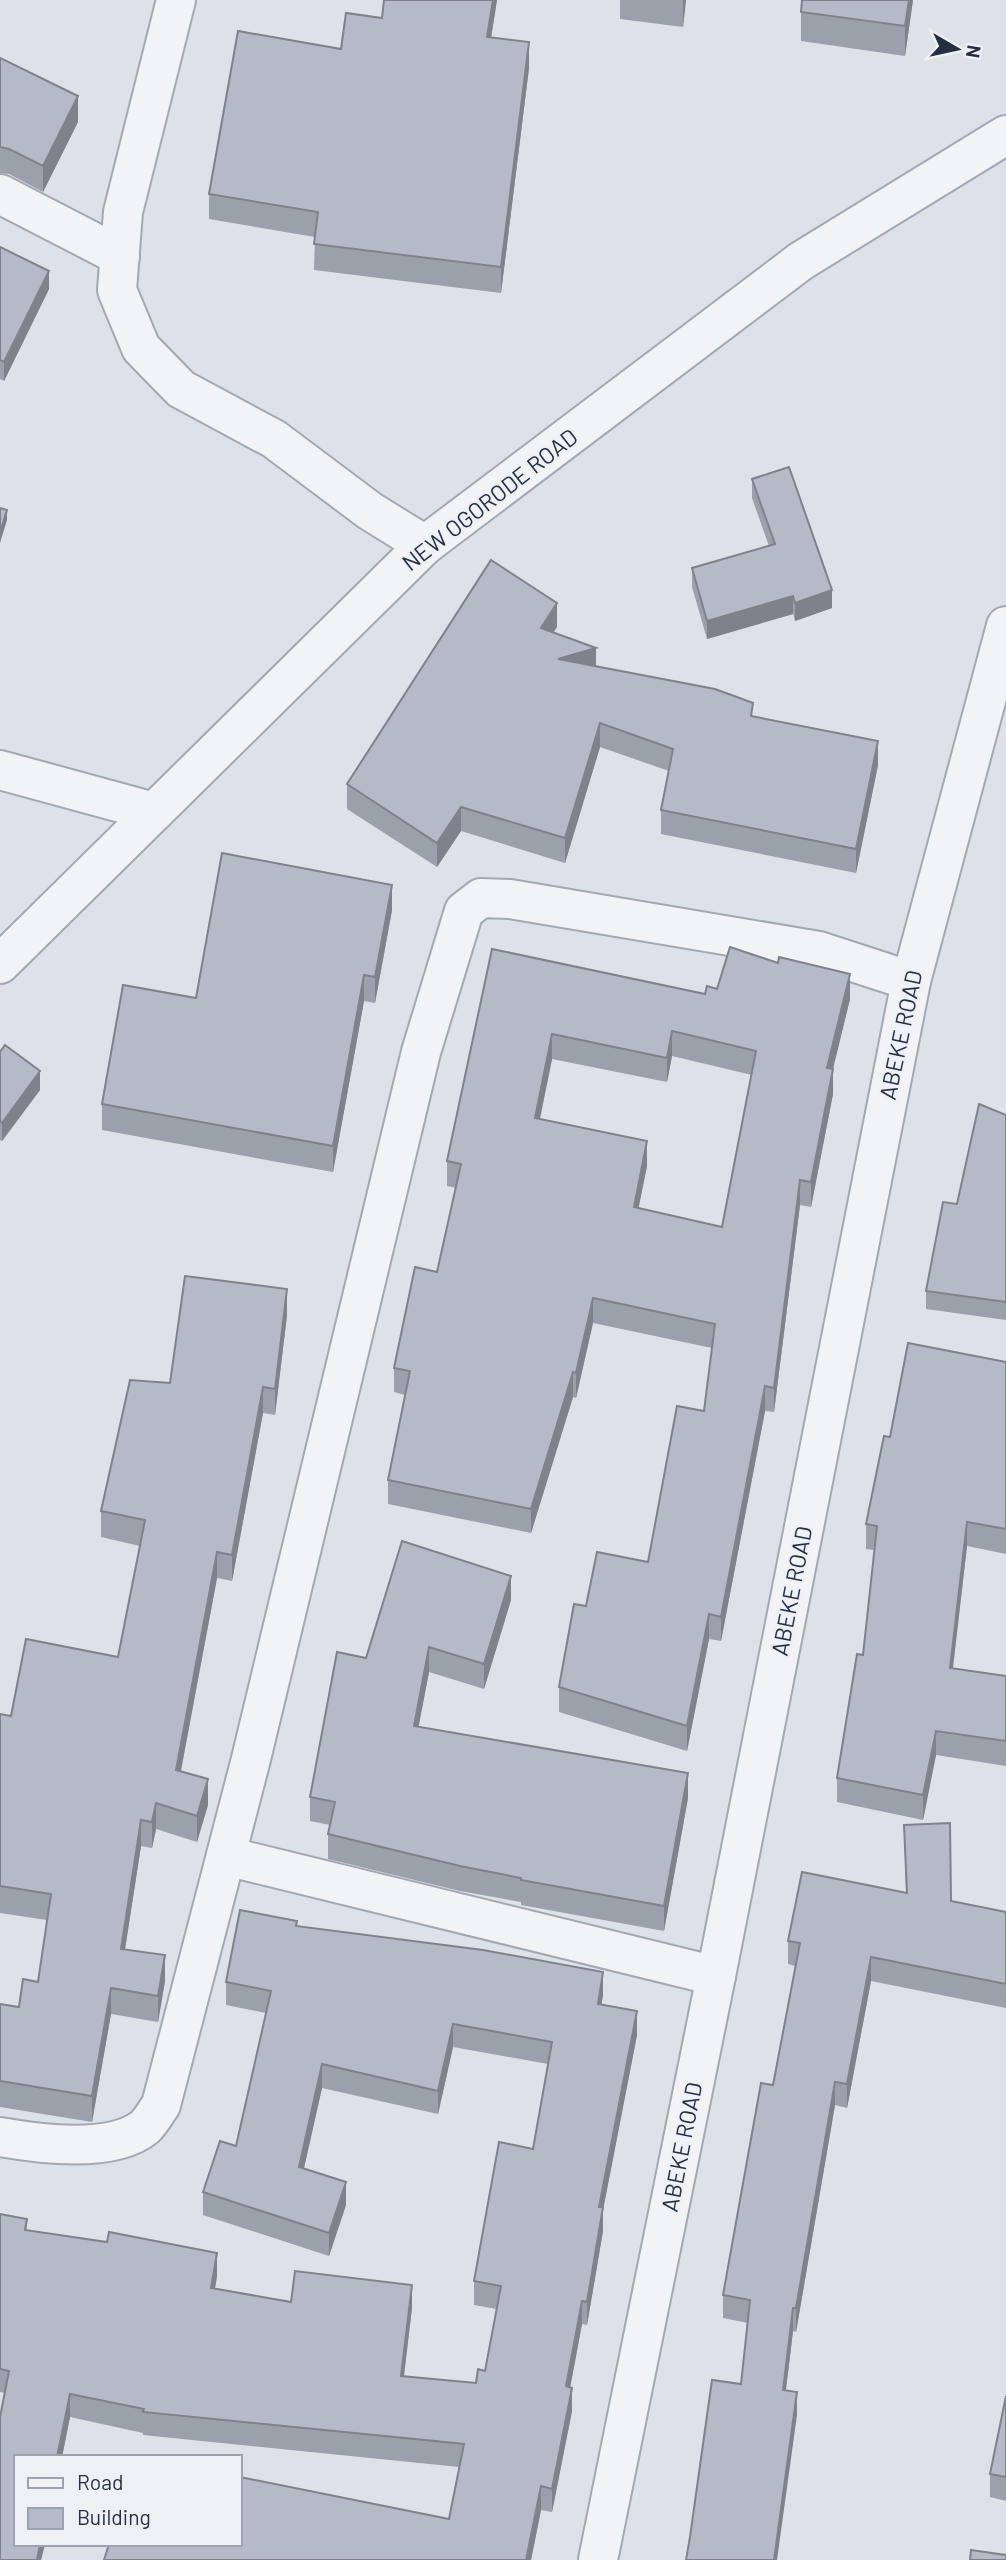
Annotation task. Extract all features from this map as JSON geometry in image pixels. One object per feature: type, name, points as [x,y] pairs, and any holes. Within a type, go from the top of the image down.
[{"type":"street","points":[[176,0],[123,212],[117,290],[141,348],[181,389],[274,439],[370,511],[425,545]]},
{"type":"street","name":"NEW OGORODE ROAD","points":[[0,964],[425,545],[801,261],[1006,135]]},
{"type":"street","points":[[0,194],[120,256]]},
{"type":"street","name":"ABEKE ROAD","points":[[598,2560],[716,1976],[911,981],[1006,626]]},
{"type":"street","points":[[0,770],[154,812]]},
{"type":"street","points":[[0,2137],[40,2144],[104,2144],[144,2127],[162,2105],[226,1856],[421,1052],[464,911],[481,898],[510,899],[819,951],[911,981]]},
{"type":"street","points":[[226,1856],[716,1976]]},
{"type":"building","points":[[384,0],[493,0],[487,37],[529,42],[501,267],[314,244],[318,212],[209,194],[238,31],[341,49],[346,13],[382,18]]},
{"type":"building","points":[[802,0],[909,0],[905,26],[801,12]]},
{"type":"building","points":[[0,58],[78,96],[43,166],[0,147]]},
{"type":"building","points":[[0,247],[49,271],[4,362],[0,360]]},
{"type":"building","points":[[789,467],[832,590],[795,603],[793,596],[707,621],[692,568],[775,544],[752,479]]},
{"type":"building","points":[[0,508],[7,510],[0,533]]},
{"type":"building","points":[[491,560],[557,603],[541,628],[596,648],[558,659],[715,689],[753,703],[751,716],[878,741],[856,849],[661,810],[673,749],[600,723],[565,838],[461,807],[437,843],[347,784]]},
{"type":"building","points":[[222,853],[392,885],[375,977],[364,975],[333,1146],[102,1104],[123,985],[196,998]]},
{"type":"building","points":[[730,947],[778,963],[779,957],[850,974],[827,1068],[833,1069],[811,1182],[800,1180],[774,1388],[765,1386],[721,1617],[709,1614],[687,1726],[559,1687],[574,1604],[586,1606],[597,1552],[648,1562],[677,1406],[704,1411],[715,1324],[593,1298],[576,1373],[573,1372],[531,1509],[388,1480],[410,1371],[394,1368],[415,1267],[437,1272],[461,1164],[447,1161],[492,949],[705,994],[707,986],[717,989]],"holes":[[[672,1031],[756,1051],[722,1227],[634,1207],[647,1141],[535,1118],[552,1034],[667,1058]]]},
{"type":"building","points":[[5,1045],[40,1071],[2,1123],[0,1052]]},
{"type":"building","points":[[979,1104],[1006,1115],[1006,1302],[926,1291],[943,1202],[957,1204]]},
{"type":"building","points":[[185,1276],[287,1289],[275,1389],[263,1387],[232,1555],[217,1552],[176,1770],[208,1779],[197,1816],[156,1803],[152,1822],[141,1820],[121,1949],[165,1955],[158,1996],[111,1988],[92,2096],[0,2081],[0,2004],[19,2007],[23,1979],[38,1982],[51,1894],[0,1886],[0,1714],[11,1716],[26,1639],[118,1657],[145,1520],[101,1511],[130,1380],[170,1383]]},
{"type":"building","points":[[908,1343],[1006,1362],[1006,1529],[967,1522],[950,1668],[1006,1676],[1006,1741],[936,1731],[923,1795],[837,1778],[857,1654],[863,1655],[877,1526],[866,1524],[884,1436],[890,1437]]},
{"type":"building","points":[[402,1541],[511,1576],[484,1664],[429,1647],[414,1726],[688,1773],[664,1906],[521,1880],[328,1834],[335,1802],[310,1797],[337,1652],[366,1658]]},
{"type":"building","points":[[950,1823],[951,1901],[1006,1912],[1006,1984],[871,1957],[847,2084],[835,2082],[796,2308],[793,2308],[783,2390],[797,2392],[774,2560],[686,2560],[712,2380],[741,2384],[750,2300],[723,2295],[761,2083],[773,2085],[800,1943],[788,1941],[802,1872],[907,1893],[904,1825]]},
{"type":"building","points":[[240,1910],[297,1921],[296,1926],[483,1950],[603,1972],[598,2004],[637,2011],[599,2207],[603,2207],[587,2302],[582,2301],[566,2386],[572,2388],[552,2489],[541,2486],[526,2560],[104,2560],[108,2546],[242,2546],[242,2477],[449,2519],[464,2444],[143,2412],[144,2409],[70,2394],[57,2455],[14,2455],[14,2546],[40,2546],[37,2560],[0,2560],[0,2417],[9,2371],[0,2369],[0,2214],[27,2219],[25,2230],[107,2242],[109,2232],[217,2253],[211,2288],[291,2302],[295,2271],[412,2285],[401,2376],[476,2383],[478,2369],[485,2371],[501,2286],[474,2281],[499,2142],[533,2149],[552,2042],[453,2024],[438,2091],[322,2064],[299,2167],[346,2182],[329,2233],[203,2192],[220,2141],[236,2146],[271,1991],[226,1982]]},
{"type":"building","points":[[1006,2396],[1006,2477],[990,2474]]},
{"type":"building","points":[[971,2550],[1006,2555],[1006,2560],[970,2560]]}]
